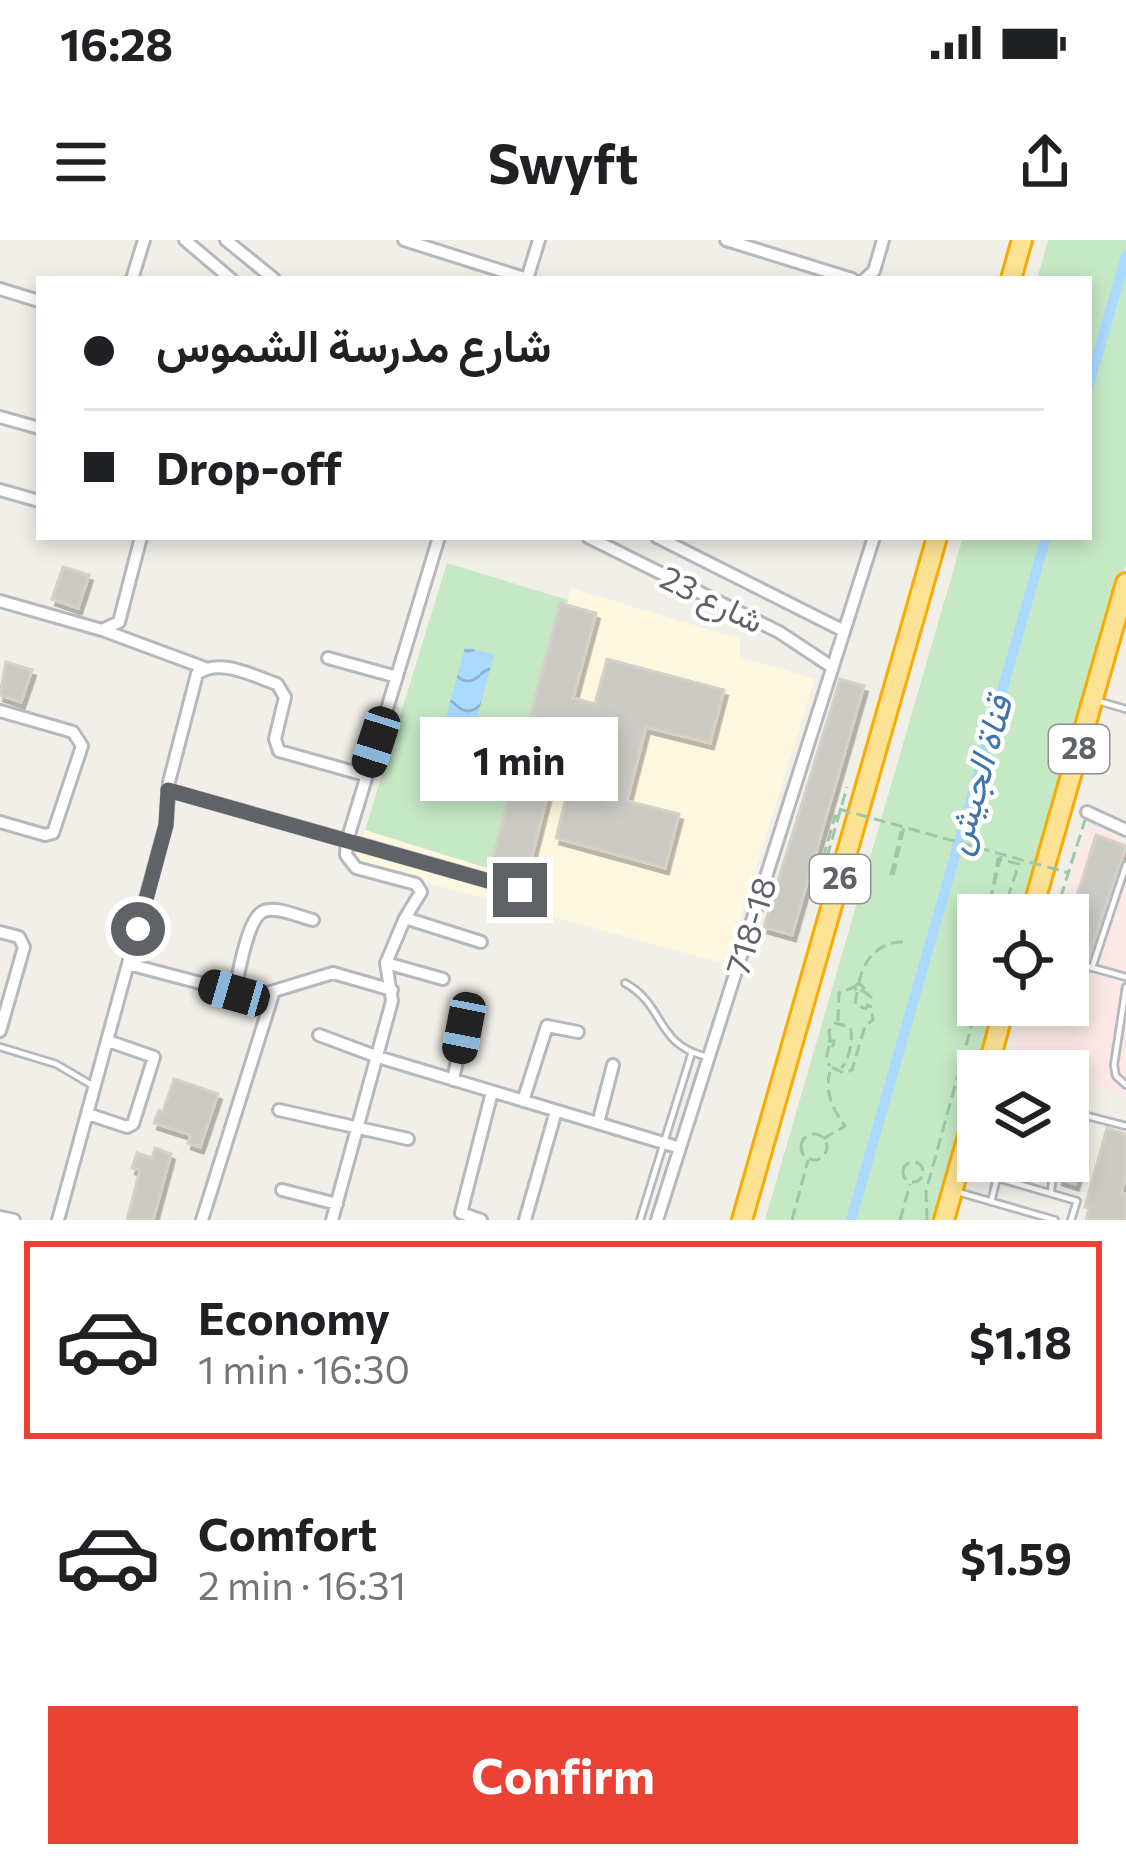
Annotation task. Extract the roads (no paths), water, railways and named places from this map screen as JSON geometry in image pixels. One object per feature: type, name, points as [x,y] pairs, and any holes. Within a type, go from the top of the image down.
[{"type":"highway","points":[[1012,276],[1022,240]]},
{"type":"highway","name":"26","points":[[742,1220],[936,540]]},
{"type":"highway","name":"28","points":[[1037,894],[1126,583]]},
{"type":"highway","points":[[944,1220],[957,1173]]},
{"type":"street","points":[[134,276],[144,240]]},
{"type":"street","points":[[185,240],[227,276]]},
{"type":"street","points":[[226,240],[270,276]]},
{"type":"street","points":[[404,240],[518,276]]},
{"type":"street","points":[[528,276],[539,240]]},
{"type":"street","points":[[726,240],[842,276]]},
{"type":"street","points":[[868,276],[883,240]]},
{"type":"street","points":[[0,289],[36,300]]},
{"type":"street","points":[[0,417],[36,427]]},
{"type":"street","points":[[0,490],[36,500]]},
{"type":"street","points":[[102,630],[119,622],[139,540]]},
{"type":"street","points":[[332,1220],[392,1001],[386,963],[420,888],[356,868],[346,855],[347,841],[438,540]]},
{"type":"street","name":"شارع 23","points":[[594,540],[779,632],[832,667]]},
{"type":"street","name":"شارع 23","points":[[663,540],[844,631]]},
{"type":"street","name":"718-18","points":[[657,1220],[873,540]]},
{"type":"street","points":[[0,601],[102,630],[205,668],[220,666],[280,686],[284,701],[274,742],[281,753],[365,775]]},
{"type":"street","points":[[779,632],[791,605]]},
{"type":"street","points":[[328,658],[397,677]]},
{"type":"street","points":[[58,1220],[166,825],[168,790],[193,684],[205,668]]},
{"type":"street","points":[[0,711],[73,732],[82,746],[52,833],[0,822]]},
{"type":"street","points":[[168,790],[520,890]]},
{"type":"street","points":[[1087,812],[1126,830]]},
{"type":"street","points":[[234,993],[253,920],[263,911],[276,910],[313,920]]},
{"type":"street","points":[[405,918],[481,943]]},
{"type":"street","points":[[0,932],[19,938],[24,947],[0,1031]]},
{"type":"street","points":[[386,963],[443,980]]},
{"type":"street","points":[[128,964],[254,997],[333,973],[392,990]]},
{"type":"street","points":[[202,1220],[273,994]]},
{"type":"street","points":[[523,1101],[547,1026],[578,1032]]},
{"type":"street","points":[[453,1080],[464,1028]]},
{"type":"street","points":[[319,1035],[378,1058],[677,1147]]},
{"type":"street","points":[[88,1114],[127,1127],[133,1124],[154,1057],[107,1041]]},
{"type":"street","points":[[598,1123],[613,1065]]},
{"type":"street","points":[[481,1220],[461,1213],[492,1091]]},
{"type":"street","points":[[279,1111],[407,1139]]},
{"type":"street","points":[[525,1220],[556,1111]]},
{"type":"street","points":[[282,1190],[337,1204]]},
{"type":"street","points":[[0,1216],[14,1220]]},
{"type":"lane","points":[[243,254],[248,240]]},
{"type":"lane","points":[[1093,699],[1126,709]]},
{"type":"lane","points":[[1092,968],[1126,865]]},
{"type":"lane","points":[[1089,967],[1126,977]]},
{"type":"lane","points":[[625,982],[648,997],[667,1033],[692,1052],[710,1057]]},
{"type":"lane","points":[[1126,987],[1114,1065],[1116,1076],[1126,1085]]},
{"type":"lane","points":[[0,1047],[56,1064],[95,1087]]},
{"type":"lane","points":[[640,1220],[692,1052]]},
{"type":"lane","points":[[1089,1116],[1126,1126]]},
{"type":"lane","points":[[991,1202],[997,1182]]},
{"type":"lane","points":[[1012,1182],[1077,1202],[1071,1220]]},
{"type":"lane","points":[[1050,1193],[1051,1182]]},
{"type":"lane","points":[[952,1191],[1055,1220]]},
{"type":"water","points":[[465,647],[494,655],[474,729],[445,721]]},
{"type":"waterway","name":"قناة الجيش","points":[[1092,375],[1126,256]]},
{"type":"waterway","name":"قناة الجيش","points":[[851,1220],[1045,540]]}]
